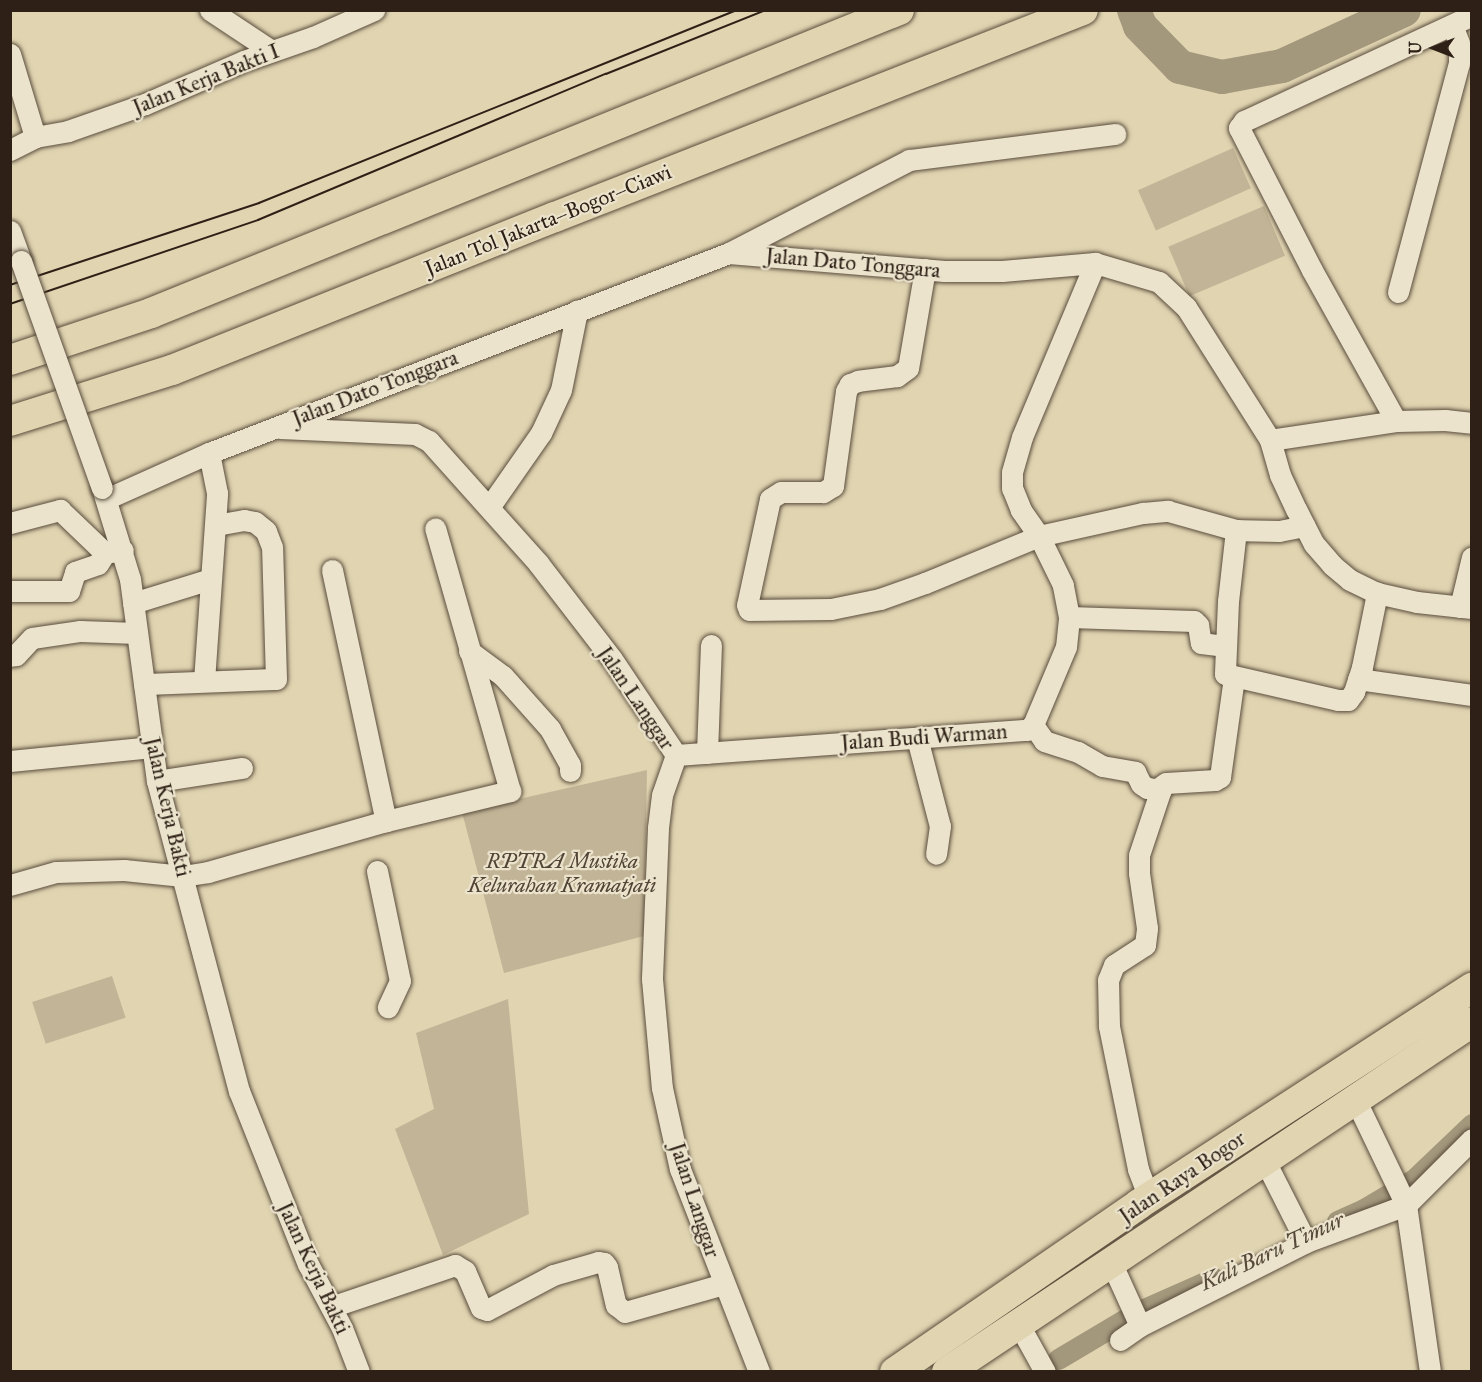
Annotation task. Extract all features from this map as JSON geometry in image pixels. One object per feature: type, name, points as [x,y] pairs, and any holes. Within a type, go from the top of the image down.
[{"type":"highway","points":[[10,360],[151,313],[898,10]]},
{"type":"highway","name":"Jalan Tol Jakarta–Bogor–Ciawi","points":[[10,421],[172,370],[555,217],[1080,12]]},
{"type":"highway","name":"Jalan Raya Bogor","points":[[947,1371],[1149,1198],[1472,988]]},
{"type":"highway","name":"Jalan Raya Bogor","points":[[1043,1289],[1111,1262],[1472,1022]]},
{"type":"highway","name":"Jalan Raya Bogor","points":[[895,1371],[1003,1322]]},
{"type":"street","points":[[210,10],[272,51]]},
{"type":"street","name":"Jalan Kerja Bakti I","points":[[10,150],[35,137],[68,130],[145,104],[272,51],[313,37],[374,10]]},
{"type":"street","points":[[1396,421],[1312,270],[1239,128],[1244,121],[1472,15]]},
{"type":"street","points":[[1398,292],[1459,63],[1459,43],[1452,25]]},
{"type":"street","points":[[10,54],[35,137]]},
{"type":"street","points":[[729,253],[909,160],[1115,134]]},
{"type":"street","name":"Jalan Kerja Bakti","points":[[10,231],[104,493],[114,552],[133,603],[157,781],[247,1116],[308,1264],[331,1307],[359,1371]]},
{"type":"street","name":"Jalan Dato Tonggara","points":[[104,493],[729,253],[926,270],[1002,271],[1095,263],[1112,266],[1159,282],[1175,294],[1194,319],[1270,440],[1280,475],[1305,526],[1323,556],[1332,565],[1350,580],[1377,592],[1417,602],[1466,608]]},
{"type":"street","name":"Jalan Budi Warman","points":[[676,755],[1027,730],[1033,725],[1066,647],[1069,616],[1063,585],[1039,537],[1021,510],[1012,488],[1012,472],[1022,437],[1095,263]]},
{"type":"street","points":[[926,270],[908,368],[897,376],[858,381],[850,384],[846,391],[833,486],[823,492],[782,492],[770,499],[748,608],[753,612],[831,609],[880,599],[1039,537],[1155,511],[1168,511],[1236,530],[1279,531],[1305,526]]},
{"type":"street","points":[[490,506],[541,433],[561,390],[577,311]]},
{"type":"street","points":[[1270,440],[1396,421],[1445,420],[1472,423]]},
{"type":"street","name":"Jalan Langgar","points":[[272,428],[422,437],[429,441],[490,506],[538,563],[612,659],[676,755],[662,795],[658,828],[652,979],[662,1088],[680,1169],[759,1371]]},
{"type":"street","points":[[204,681],[218,493],[209,453]]},
{"type":"street","points":[[10,523],[60,510],[114,552],[98,564],[75,572],[69,591],[10,591]]},
{"type":"street","points":[[144,684],[276,679],[272,547],[266,531],[255,522],[244,519],[216,525]]},
{"type":"street","points":[[10,885],[56,872],[124,870],[183,876],[208,872],[386,821],[510,791],[435,528]]},
{"type":"street","points":[[1236,530],[1225,674],[1343,700],[1352,696],[1358,679],[1377,592]]},
{"type":"street","points":[[1466,608],[1472,557]]},
{"type":"street","points":[[332,570],[386,821]]},
{"type":"street","points":[[133,603],[210,579]]},
{"type":"street","points":[[1069,616],[1194,621],[1198,625],[1201,643],[1226,646]]},
{"type":"street","points":[[10,656],[16,655],[32,638],[80,631],[137,633]]},
{"type":"street","points":[[707,753],[711,645]]},
{"type":"street","points":[[469,651],[503,676],[550,729],[570,765],[570,771]]},
{"type":"street","points":[[1033,725],[1044,741],[1078,752],[1102,766],[1135,772],[1141,784],[1147,788],[1215,780],[1219,778],[1234,677]]},
{"type":"street","points":[[1358,679],[1472,695]]},
{"type":"street","points":[[917,738],[940,826],[936,854]]},
{"type":"street","points":[[10,761],[152,747]]},
{"type":"street","points":[[157,781],[242,768]]},
{"type":"street","points":[[1149,1198],[1138,1169],[1109,1026],[1108,980],[1114,965],[1145,945],[1147,928],[1139,873],[1140,855],[1162,787]]},
{"type":"street","points":[[377,871],[400,981],[388,1007]]},
{"type":"street","points":[[1356,1101],[1401,1194],[1430,1371]]},
{"type":"street","points":[[1120,1340],[1140,1326],[1304,1236],[1401,1194],[1472,1139]]},
{"type":"street","points":[[1265,1161],[1304,1236]]},
{"type":"street","points":[[331,1307],[454,1265],[465,1271],[481,1308],[487,1310],[553,1275],[598,1262],[604,1263],[607,1267],[616,1305],[625,1312],[724,1284]]},
{"type":"street","points":[[1111,1262],[1140,1326]]},
{"type":"street","points":[[1003,1322],[1045,1371]]},
{"type":"green space","points":[[1233,148],[1251,188],[1156,230],[1138,190]]},
{"type":"green space","points":[[1264,206],[1285,256],[1189,296],[1168,247]]},
{"type":"green space","name":"RPTRA Mustika Kelurahan Kramatjati","points":[[647,770],[644,936],[504,973],[462,812]]},
{"type":"green space","points":[[112,976],[126,1018],[46,1044],[32,1002]]},
{"type":"green space","points":[[508,999],[529,1214],[443,1255],[395,1129],[434,1109],[416,1033]]},
{"type":"waterway","points":[[1134,10],[1140,26],[1180,67],[1222,77],[1282,66],[1404,10]]},
{"type":"waterway","name":"Kali Baru Timur","points":[[1337,1221],[1364,1209],[1414,1179],[1472,1124]]},
{"type":"waterway","name":"Kali Baru Timur","points":[[1058,1359],[1137,1312],[1214,1278]]},
{"type":"tram line","points":[[10,285],[259,203],[737,10]]},
{"type":"tram line","points":[[10,304],[258,220],[606,74],[766,10]]}]
